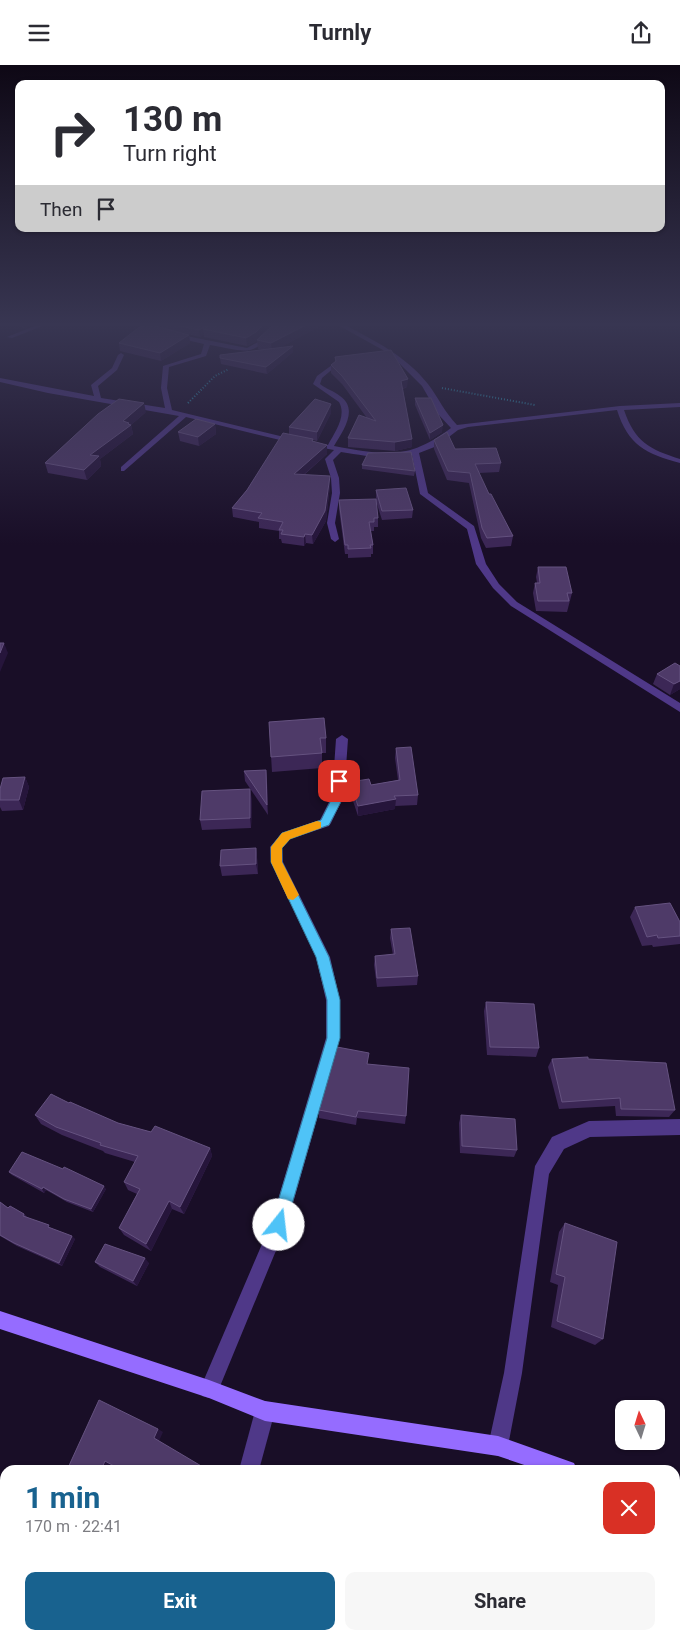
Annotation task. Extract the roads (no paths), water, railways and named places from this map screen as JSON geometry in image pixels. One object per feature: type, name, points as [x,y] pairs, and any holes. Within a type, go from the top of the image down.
[{"type":"street","points":[[168,398],[172,412]]},
{"type":"street","points":[[330,447],[347,412],[346,405],[340,398]]},
{"type":"street","points":[[433,398],[442,414],[455,428]]},
{"type":"street","points":[[98,399],[172,412],[280,438],[376,456],[415,452],[434,444],[455,428],[490,421],[620,408],[680,405]]},
{"type":"street","points":[[620,408],[627,429],[635,441],[648,450],[680,461]]},
{"type":"street","points":[[124,469],[184,415]]},
{"type":"street","points":[[335,539],[331,523],[336,493],[335,479],[329,459],[340,449]]},
{"type":"street","points":[[415,452],[424,494],[471,528],[482,563],[496,586],[508,598],[531,616],[564,634],[680,708]]},
{"type":"street","points":[[208,1389],[279,1225],[333,1038],[333,1000],[323,957],[277,862],[276,847],[286,836],[325,823],[338,796],[342,739]]},
{"type":"street","points":[[498,1447],[513,1373],[541,1172],[558,1143],[589,1129],[680,1127]]},
{"type":"street","points":[[0,1320],[208,1389],[265,1411],[498,1447],[552,1465]]},
{"type":"street","points":[[250,1465],[265,1411]]}]
